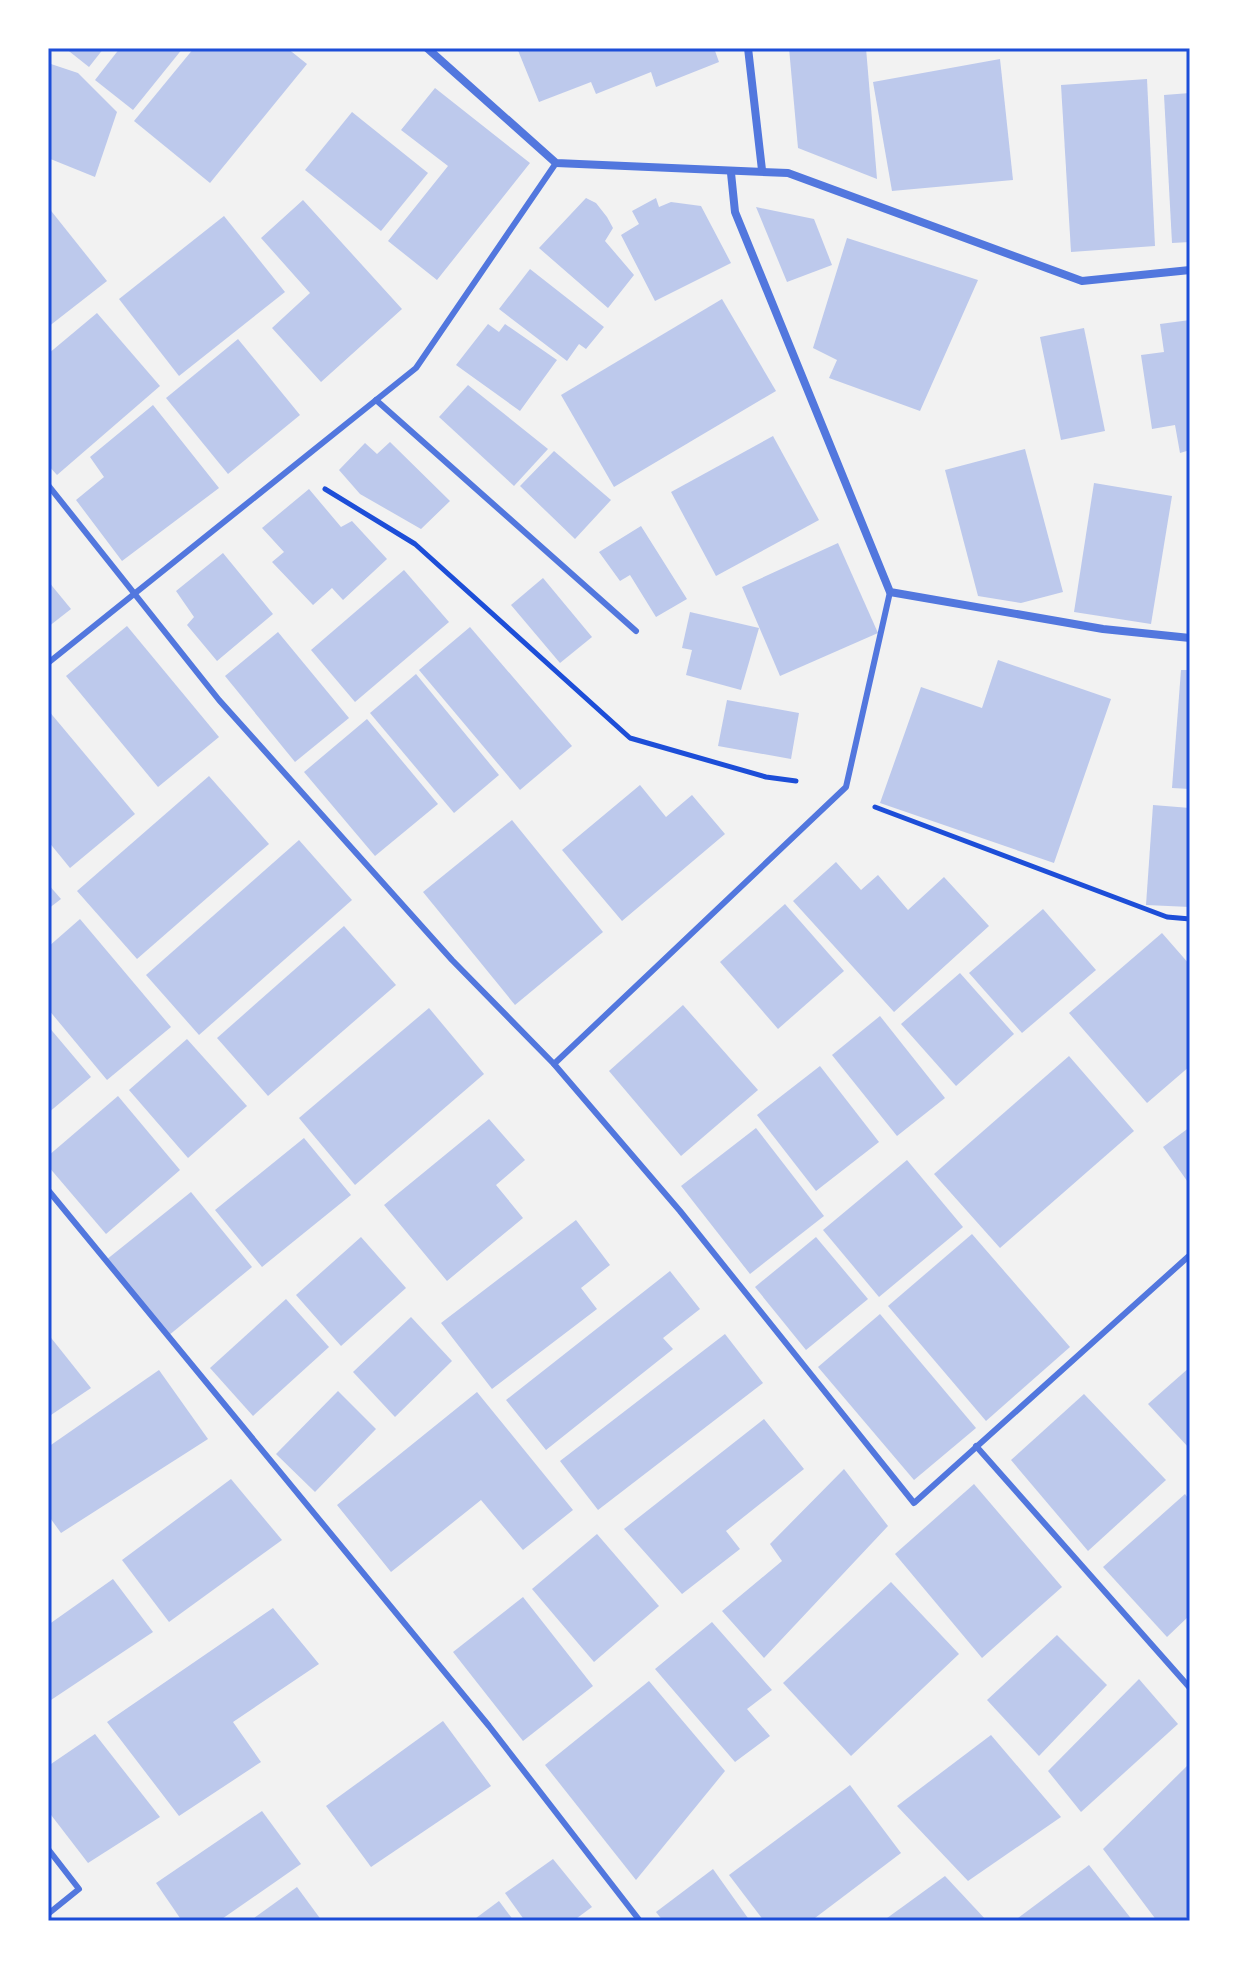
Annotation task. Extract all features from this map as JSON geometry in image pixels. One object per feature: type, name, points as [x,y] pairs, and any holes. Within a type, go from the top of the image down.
[{"type":"street","points":[[427,48],[556,163],[731,173],[762,170],[788,173],[1082,281],[1190,270]]},
{"type":"street","points":[[748,48],[762,170]]},
{"type":"street","points":[[731,173],[735,212],[890,592],[1103,629],[1190,638]]},
{"type":"lane","points":[[48,663],[416,368],[556,163]]},
{"type":"lane","points":[[376,400],[636,631]]},
{"type":"lane","points":[[48,485],[219,700],[452,960],[554,1064],[680,1211],[914,1503],[1190,1255]]},
{"type":"lane","points":[[554,1064],[846,787],[890,592]]},
{"type":"lane","points":[[48,1190],[489,1726],[640,1921]]},
{"type":"lane","points":[[976,1446],[1190,1688]]},
{"type":"lane","points":[[48,1849],[79,1889],[48,1914]]},
{"type":"path","points":[[291,468],[415,544],[630,738],[766,777],[846,787],[871,805],[982,849],[1167,917],[1190,919]]},
{"type":"building","points":[[65,48],[104,48],[89,67]]},
{"type":"building","points":[[120,48],[183,48],[133,110],[95,80]]},
{"type":"building","points":[[194,48],[287,48],[307,64],[210,183],[134,121]]},
{"type":"building","points":[[517,48],[714,48],[719,62],[656,87],[651,72],[596,94],[591,82],[539,102]]},
{"type":"building","points":[[789,48],[866,48],[877,179],[798,148]]},
{"type":"building","points":[[1000,59],[1013,180],[892,191],[873,82]]},
{"type":"building","points":[[48,63],[78,73],[117,112],[95,177],[48,158]]},
{"type":"building","points":[[1147,79],[1155,246],[1071,252],[1061,85]]},
{"type":"building","points":[[435,88],[530,163],[437,280],[388,241],[448,166],[401,130]]},
{"type":"building","points":[[1190,93],[1190,242],[1172,243],[1164,95]]},
{"type":"building","points":[[352,112],[428,173],[381,231],[305,170]]},
{"type":"building","points":[[586,198],[596,203],[607,217],[613,228],[605,241],[634,275],[608,308],[539,248]]},
{"type":"building","points":[[656,198],[659,207],[671,202],[701,206],[731,263],[655,301],[621,235],[639,224],[632,211]]},
{"type":"building","points":[[303,200],[402,309],[321,382],[272,328],[310,293],[261,238]]},
{"type":"building","points":[[48,207],[107,281],[48,327]]},
{"type":"building","points":[[756,207],[814,219],[832,265],[787,282]]},
{"type":"building","points":[[224,216],[285,292],[179,376],[119,299]]},
{"type":"building","points":[[847,238],[978,280],[920,411],[829,378],[837,360],[813,348]]},
{"type":"building","points":[[530,269],[604,327],[586,349],[579,344],[567,361],[499,309]]},
{"type":"building","points":[[722,299],[776,391],[614,487],[561,395]]},
{"type":"building","points":[[97,313],[160,386],[57,475],[48,465],[48,354]]},
{"type":"building","points":[[1190,320],[1190,450],[1180,453],[1175,425],[1152,429],[1141,355],[1164,352],[1160,324]]},
{"type":"building","points":[[488,324],[499,332],[505,324],[557,360],[520,411],[456,365]]},
{"type":"building","points":[[1084,328],[1105,431],[1061,440],[1040,337]]},
{"type":"building","points":[[238,339],[300,415],[228,474],[166,398]]},
{"type":"building","points":[[468,385],[548,449],[514,486],[439,417]]},
{"type":"building","points":[[153,405],[219,488],[122,561],[76,500],[104,477],[90,457]]},
{"type":"building","points":[[773,436],[819,520],[716,576],[671,492]]},
{"type":"building","points":[[390,442],[450,501],[421,529],[360,494],[339,470],[365,443],[377,454]]},
{"type":"building","points":[[1025,449],[1063,592],[1021,603],[978,596],[945,470]]},
{"type":"building","points":[[554,451],[611,500],[575,539],[520,486]]},
{"type":"building","points":[[1094,483],[1172,496],[1151,624],[1074,612]]},
{"type":"building","points":[[309,489],[341,527],[352,521],[387,559],[343,600],[332,588],[313,605],[272,562],[284,552],[262,528]]},
{"type":"building","points":[[641,526],[687,599],[656,617],[630,575],[620,581],[599,552]]},
{"type":"building","points":[[838,543],[878,633],[780,676],[742,587]]},
{"type":"building","points":[[223,553],[273,614],[217,661],[187,625],[194,617],[176,591]]},
{"type":"building","points":[[404,570],[449,622],[355,702],[311,650]]},
{"type":"building","points":[[543,578],[592,637],[560,663],[511,605]]},
{"type":"building","points":[[48,581],[71,609],[48,627]]},
{"type":"building","points":[[690,612],[759,628],[741,690],[686,675],[692,650],[682,648]]},
{"type":"building","points":[[127,626],[219,737],[158,787],[66,676]]},
{"type":"building","points":[[470,627],[572,746],[520,790],[419,670]]},
{"type":"building","points":[[278,632],[349,718],[295,762],[225,676]]},
{"type":"building","points":[[998,660],[1111,699],[1054,863],[880,803],[921,687],[982,708]]},
{"type":"building","points":[[1181,670],[1190,670],[1190,789],[1172,788]]},
{"type":"building","points":[[416,674],[499,775],[454,813],[370,713]]},
{"type":"building","points":[[727,700],[799,713],[791,759],[718,746]]},
{"type":"building","points":[[48,710],[135,814],[70,868],[48,841]]},
{"type":"building","points":[[367,719],[438,804],[375,856],[304,772]]},
{"type":"building","points":[[209,776],[269,844],[137,959],[77,891]]},
{"type":"building","points":[[640,785],[666,817],[692,795],[725,834],[622,921],[562,850]]},
{"type":"building","points":[[1153,805],[1190,808],[1190,907],[1146,905]]},
{"type":"building","points":[[512,820],[603,932],[515,1005],[423,892]]},
{"type":"building","points":[[299,840],[352,900],[199,1035],[146,975]]},
{"type":"building","points":[[836,862],[861,890],[878,875],[908,910],[944,877],[989,926],[894,1012],[793,901]]},
{"type":"building","points":[[48,884],[61,899],[48,909]]},
{"type":"building","points":[[785,904],[844,971],[778,1029],[720,962]]},
{"type":"building","points":[[1043,909],[1096,970],[1022,1033],[969,973]]},
{"type":"building","points":[[80,919],[171,1027],[107,1080],[48,1009],[48,947]]},
{"type":"building","points":[[344,926],[396,985],[268,1096],[217,1038]]},
{"type":"building","points":[[1162,933],[1190,965],[1190,1066],[1147,1103],[1069,1013]]},
{"type":"building","points":[[960,973],[1014,1034],[956,1086],[901,1024]]},
{"type":"building","points":[[683,1005],[758,1090],[681,1156],[609,1071]]},
{"type":"building","points":[[429,1008],[484,1074],[355,1185],[299,1118]]},
{"type":"building","points":[[880,1016],[945,1098],[897,1136],[832,1055]]},
{"type":"building","points":[[48,1026],[91,1077],[48,1113]]},
{"type":"building","points":[[187,1039],[247,1106],[188,1158],[129,1090]]},
{"type":"building","points":[[1069,1056],[1134,1131],[1000,1248],[934,1174]]},
{"type":"building","points":[[820,1066],[879,1142],[816,1191],[757,1115]]},
{"type":"building","points":[[118,1096],[180,1170],[106,1234],[48,1166],[48,1156]]},
{"type":"building","points":[[489,1119],[525,1160],[496,1185],[523,1218],[447,1281],[384,1205]]},
{"type":"building","points":[[1190,1127],[1190,1185],[1163,1147]]},
{"type":"building","points":[[756,1128],[824,1216],[750,1274],[681,1186]]},
{"type":"building","points":[[304,1138],[351,1195],[262,1267],[215,1210]]},
{"type":"building","points":[[907,1160],[963,1227],[879,1297],[823,1230]]},
{"type":"building","points":[[191,1192],[252,1267],[168,1336],[106,1260]]},
{"type":"building","points":[[576,1220],[610,1265],[581,1288],[597,1309],[492,1389],[441,1323]]},
{"type":"building","points":[[972,1234],[1070,1347],[986,1421],[888,1306]]},
{"type":"building","points":[[361,1237],[406,1288],[341,1346],[296,1295]]},
{"type":"building","points":[[816,1237],[868,1299],[806,1350],[755,1287]]},
{"type":"building","points":[[670,1271],[700,1309],[663,1338],[673,1349],[546,1450],[506,1400]]},
{"type":"building","points":[[286,1299],[329,1347],[253,1416],[210,1368]]},
{"type":"building","points":[[880,1314],[976,1428],[914,1480],[818,1367]]},
{"type":"building","points":[[411,1317],[452,1361],[395,1417],[353,1372]]},
{"type":"building","points":[[48,1334],[91,1388],[48,1417]]},
{"type":"building","points":[[725,1334],[763,1383],[598,1510],[560,1461]]},
{"type":"building","points":[[1190,1367],[1190,1449],[1148,1404]]},
{"type":"building","points":[[159,1370],[208,1439],[61,1533],[48,1515],[48,1447]]},
{"type":"building","points":[[338,1391],[376,1429],[315,1492],[276,1454]]},
{"type":"building","points":[[477,1392],[573,1510],[523,1550],[481,1500],[391,1572],[337,1505]]},
{"type":"building","points":[[1084,1394],[1166,1480],[1088,1551],[1011,1460]]},
{"type":"building","points":[[764,1419],[804,1469],[726,1531],[740,1549],[682,1594],[624,1529]]},
{"type":"building","points":[[844,1469],[888,1526],[764,1658],[722,1611],[782,1561],[770,1544]]},
{"type":"building","points":[[231,1479],[282,1540],[169,1622],[122,1560]]},
{"type":"building","points":[[974,1484],[1062,1587],[982,1658],[895,1554]]},
{"type":"building","points":[[1185,1494],[1190,1501],[1190,1615],[1167,1637],[1103,1567]]},
{"type":"building","points":[[597,1534],[659,1606],[594,1662],[532,1589]]},
{"type":"building","points":[[113,1579],[153,1632],[48,1702],[48,1625]]},
{"type":"building","points":[[891,1582],[959,1654],[851,1756],[783,1683]]},
{"type":"building","points":[[523,1597],[593,1686],[523,1741],[453,1652]]},
{"type":"building","points":[[273,1608],[319,1664],[233,1722],[261,1762],[179,1816],[107,1722]]},
{"type":"building","points":[[712,1622],[772,1690],[747,1709],[770,1736],[735,1762],[655,1669]]},
{"type":"building","points":[[1057,1635],[1107,1685],[1039,1756],[987,1700]]},
{"type":"building","points":[[1139,1679],[1178,1724],[1081,1812],[1048,1771]]},
{"type":"building","points":[[649,1681],[725,1771],[636,1880],[545,1765]]},
{"type":"building","points":[[443,1721],[491,1786],[371,1867],[326,1806]]},
{"type":"building","points":[[95,1734],[160,1817],[88,1863],[48,1811],[48,1766]]},
{"type":"building","points":[[991,1735],[1061,1817],[968,1881],[897,1806]]},
{"type":"building","points":[[1190,1763],[1190,1914],[1182,1921],[1157,1921],[1103,1849]]},
{"type":"building","points":[[850,1785],[901,1853],[811,1921],[764,1921],[729,1875]]},
{"type":"building","points":[[262,1811],[301,1864],[219,1921],[182,1921],[156,1883]]},
{"type":"building","points":[[553,1859],[592,1907],[573,1921],[525,1921],[505,1893]]},
{"type":"building","points":[[1089,1865],[1133,1921],[1014,1921]]},
{"type":"building","points":[[713,1869],[750,1921],[663,1921],[656,1912]]},
{"type":"building","points":[[945,1876],[987,1921],[883,1921]]},
{"type":"building","points":[[297,1887],[322,1921],[250,1921]]},
{"type":"building","points":[[499,1901],[514,1921],[472,1921]]}]
